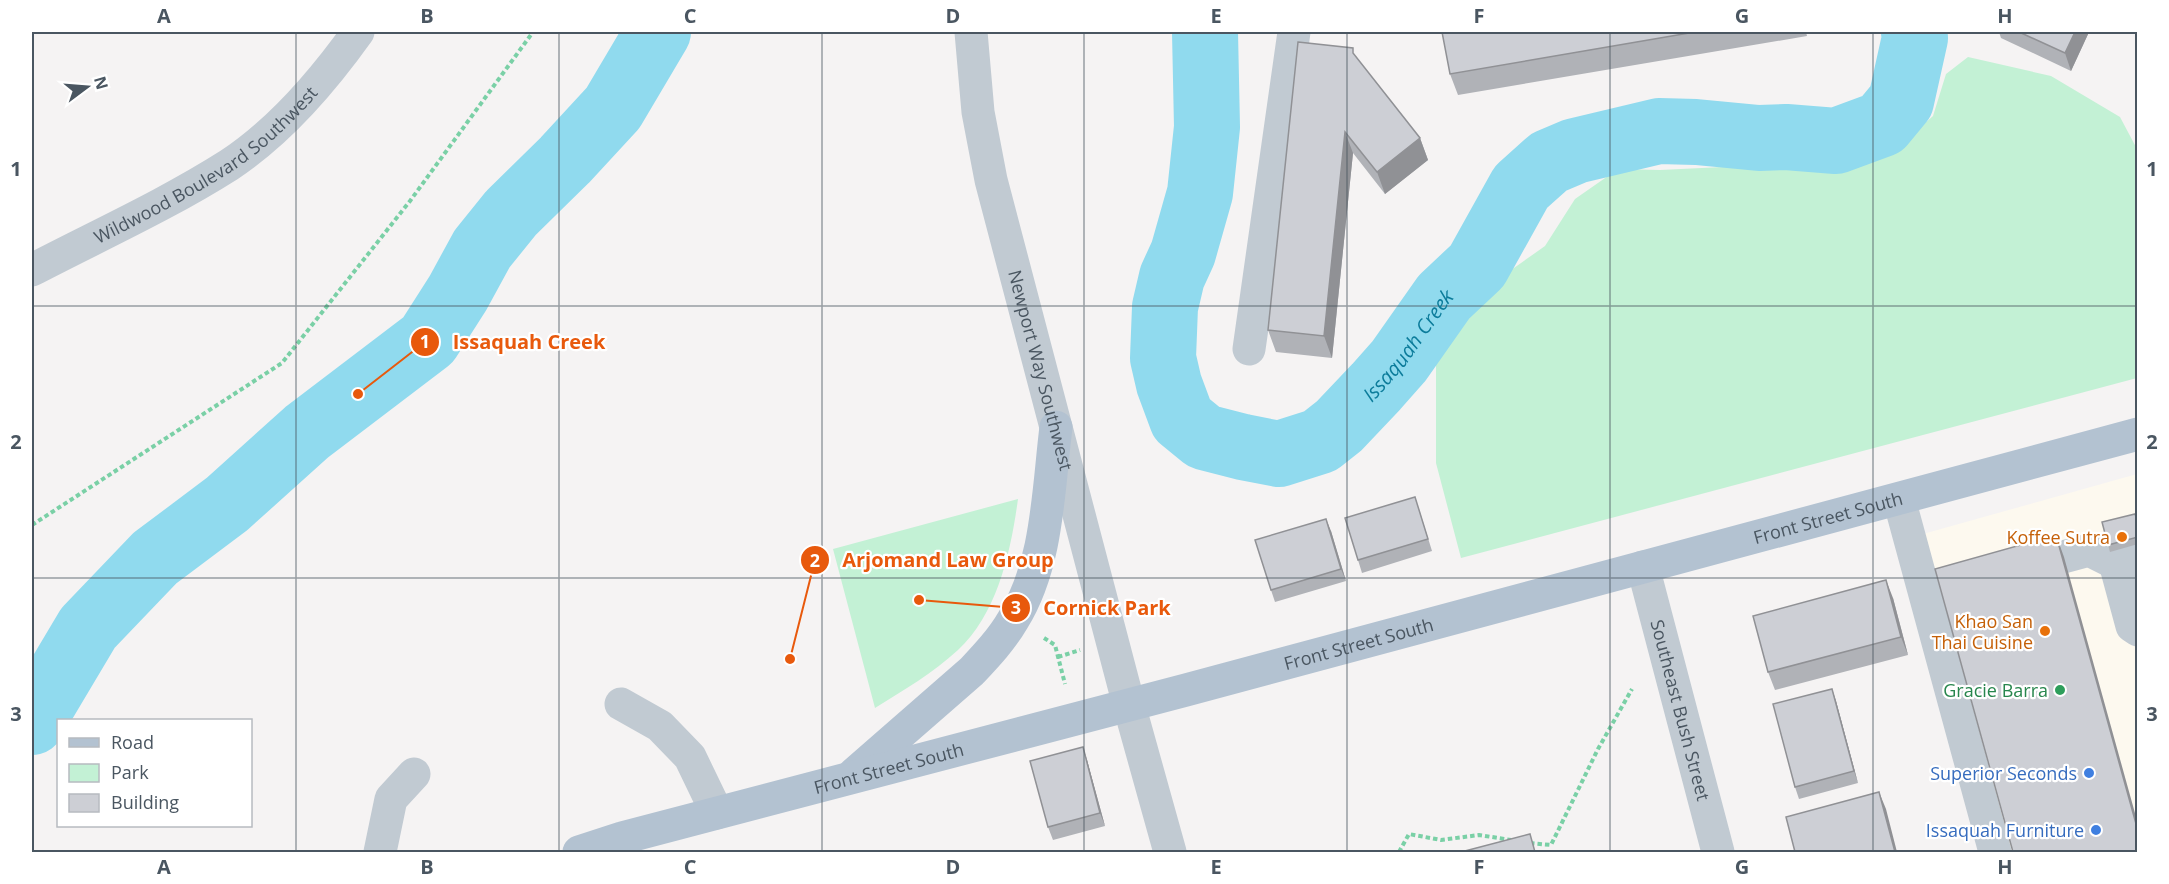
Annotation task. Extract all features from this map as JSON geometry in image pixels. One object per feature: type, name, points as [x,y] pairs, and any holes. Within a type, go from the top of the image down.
[{"type":"main road","points":[[849,778],[972,671],[990,653],[1014,619],[1032,580],[1039,557],[1056,427]]},
{"type":"main road","name":"Front Street South","points":[[579,852],[619,846],[717,813],[1129,705],[2138,434]]},
{"type":"street","name":"Wildwood Boulevard Southwest","points":[[32,270],[174,197],[230,164],[275,129],[358,32]]},
{"type":"street","name":"Newport Way Southwest","points":[[971,32],[978,112],[986,159],[1129,705],[1170,852]]},
{"type":"street","points":[[1249,349],[1294,32]]},
{"type":"street","points":[[1899,499],[1995,852]]},
{"type":"street","points":[[1991,577],[2090,550],[2126,560],[2132,626],[2138,630]]},
{"type":"street","name":"Southeast Bush Street","points":[[1643,567],[1719,852]]},
{"type":"street","points":[[1925,594],[1958,585]]},
{"type":"street","points":[[621,704],[660,726],[690,757],[717,813]]},
{"type":"street","points":[[380,852],[391,800],[414,774]]},
{"type":"path","points":[[32,525],[282,363],[410,201],[533,32]]},
{"type":"path","points":[[1041,636],[1055,645],[1065,684]]},
{"type":"path","points":[[1058,657],[1086,648]]},
{"type":"path","points":[[1524,842],[1551,845],[1598,749],[1632,689]]},
{"type":"path","points":[[1400,852],[1409,834],[1442,840],[1479,835],[1515,841]]},
{"type":"shaded area","points":[[2137,474],[2137,852],[2010,852],[1923,534]]},
{"type":"green space","points":[[1968,57],[2051,76],[2120,117],[2137,149],[2137,378],[1461,558],[1436,463],[1436,343],[1504,275],[1545,246],[1575,199],[1618,169],[1660,170],[1848,161],[1899,146],[1933,116],[1946,74]]},
{"type":"green space","points":[[1018,499],[1011,539],[1000,580],[993,599],[972,635],[939,666],[875,708],[833,549]]},
{"type":"building","points":[[1442,32],[1695,32],[1450,74]]},
{"type":"building","points":[[2019,32],[2075,32],[2065,53]]},
{"type":"building","points":[[1298,42],[1353,48],[1353,53],[1420,138],[1377,172],[1345,132],[1324,336],[1268,330]]},
{"type":"building","points":[[1415,497],[1428,539],[1358,560],[1345,518]]},
{"type":"building","name":"Koffee Sutra","points":[[2135,514],[2138,523],[2138,537],[2108,545],[2102,522]]},
{"type":"building","points":[[1326,519],[1341,569],[1271,590],[1255,540]]},
{"type":"building","points":[[2056,535],[2138,831],[2138,852],[2013,852],[1935,569]]},
{"type":"building","points":[[1886,580],[1901,637],[1768,672],[1753,616]]},
{"type":"building","points":[[1832,689],[1854,771],[1795,787],[1773,704]]},
{"type":"building","points":[[1083,747],[1100,813],[1048,827],[1030,761]]},
{"type":"building","points":[[1879,792],[1895,852],[1795,852],[1786,817]]},
{"type":"building","points":[[1530,834],[1535,852],[1461,852]]},
{"type":"waterway","name":"Issaquah Creek","points":[[32,722],[88,628],[155,558],[227,504],[307,432],[428,340],[458,293],[482,249],[511,213],[565,160],[613,108],[658,32]]},
{"type":"waterway","name":"Issaquah Creek","points":[[1205,32],[1207,127],[1200,193],[1183,253],[1172,277],[1165,307],[1163,358],[1169,384],[1182,419],[1204,437],[1279,454],[1320,441],[1339,426],[1376,387],[1399,361],[1444,297],[1477,266],[1521,187],[1549,162],[1575,151],[1659,131],[1836,141],[1882,124],[1901,101],[1915,38],[1914,32]]},
{"type":"place","name":"Issaquah Creek","points":[[358,394]]},
{"type":"place","name":"Koffee Sutra","points":[[2122,537]]},
{"type":"place","name":"Cornick Park","points":[[919,600]]},
{"type":"place","name":"Khao San Thai Cuisine","points":[[2045,631]]},
{"type":"place","name":"Arjomand Law Group","points":[[790,659]]},
{"type":"place","name":"Gracie Barra","points":[[2060,690]]},
{"type":"place","name":"Superior Seconds","points":[[2089,773]]},
{"type":"place","name":"Issaquah Furniture","points":[[2096,830]]}]
